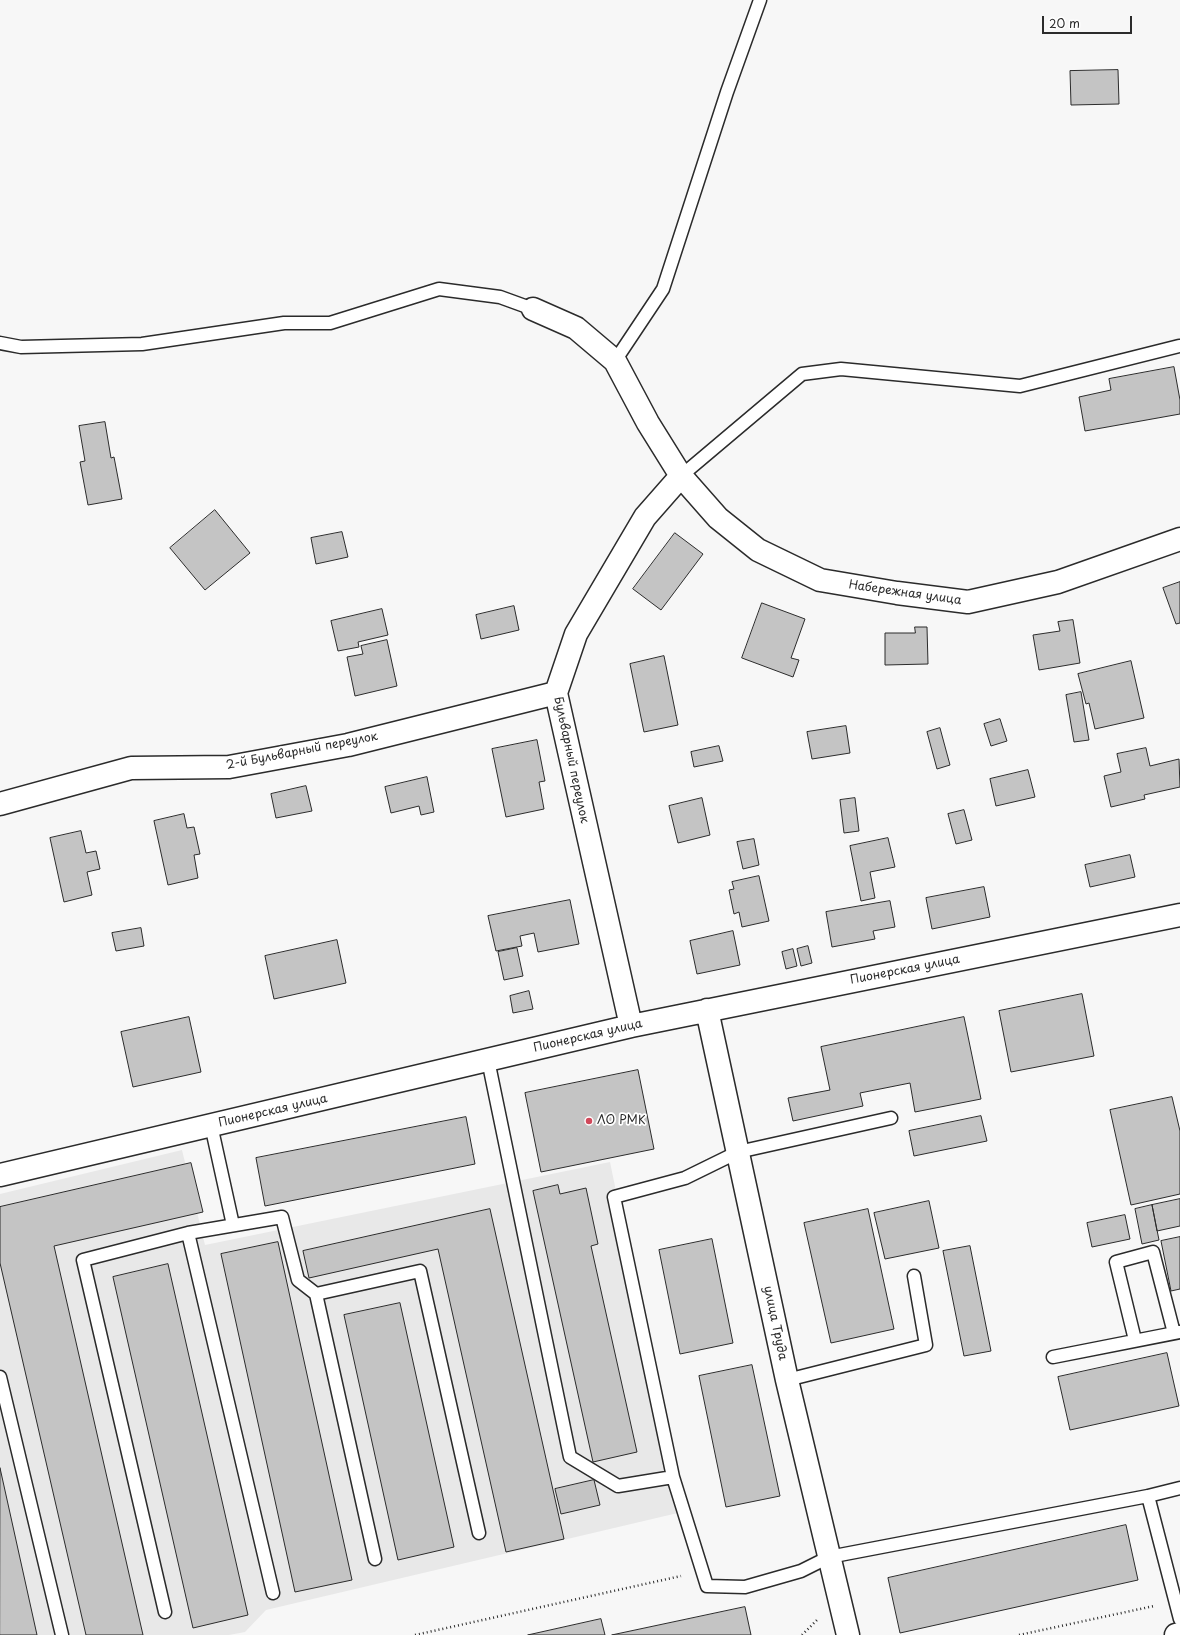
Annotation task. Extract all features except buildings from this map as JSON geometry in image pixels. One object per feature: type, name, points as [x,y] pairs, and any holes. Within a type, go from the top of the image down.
[{"type":"street","points":[[533,309],[576,328],[615,361]]},
{"type":"street","name":"Набережная улица","points":[[615,361],[648,423],[681,476],[718,518],[758,550],[820,580],[968,602],[1058,582],[1180,539]]},
{"type":"street","name":"Бульварный переулок","points":[[632,1026],[556,693],[576,634],[645,517],[681,476]]},
{"type":"street","name":"2-й Бульварный переулок","points":[[0,804],[130,768],[229,767],[348,745],[556,693]]},
{"type":"street","name":"Пионерская улица","points":[[0,1175],[632,1026],[1180,915]]},
{"type":"street","name":"улица Труда","points":[[707,1010],[787,1380],[848,1635]]},
{"type":"street","points":[[1176,1635],[1180,1634]]},
{"type":"lane","points":[[615,361],[663,289],[727,92],[760,0]]},
{"type":"lane","points":[[0,343],[21,347],[142,344],[284,323],[330,323],[439,289],[500,297],[533,309]]},
{"type":"lane","points":[[681,476],[802,374],[841,370],[1020,386],[1179,346]]},
{"type":"lane","points":[[488,1060],[570,1456],[618,1486],[673,1477]]},
{"type":"lane","points":[[891,1118],[738,1152],[686,1178],[614,1197],[673,1477],[707,1586],[745,1587],[801,1571],[829,1557],[1148,1496],[1180,1488]]},
{"type":"lane","points":[[211,1125],[233,1225]]},
{"type":"lane","points":[[165,1612],[83,1260],[188,1232],[282,1217],[298,1280],[316,1294],[375,1559]]},
{"type":"lane","points":[[188,1232],[273,1593]]},
{"type":"lane","points":[[1053,1357],[1177,1332],[1153,1252],[1116,1262],[1135,1340]]},
{"type":"lane","points":[[316,1294],[420,1271],[479,1533]]},
{"type":"lane","points":[[787,1380],[926,1345],[914,1276]]},
{"type":"lane","points":[[0,1377],[62,1635]]},
{"type":"lane","points":[[1148,1496],[1180,1619]]},
{"type":"path","points":[[415,1635],[703,1571]]},
{"type":"path","points":[[1019,1635],[1176,1602]]},
{"type":"shaded area","points":[[182,1150],[205,1245],[610,1162],[682,1512],[266,1610],[245,1632],[229,1635],[0,1635],[0,1194]]},
{"type":"place","name":"ЛО РМК","points":[[589,1121]]}]
